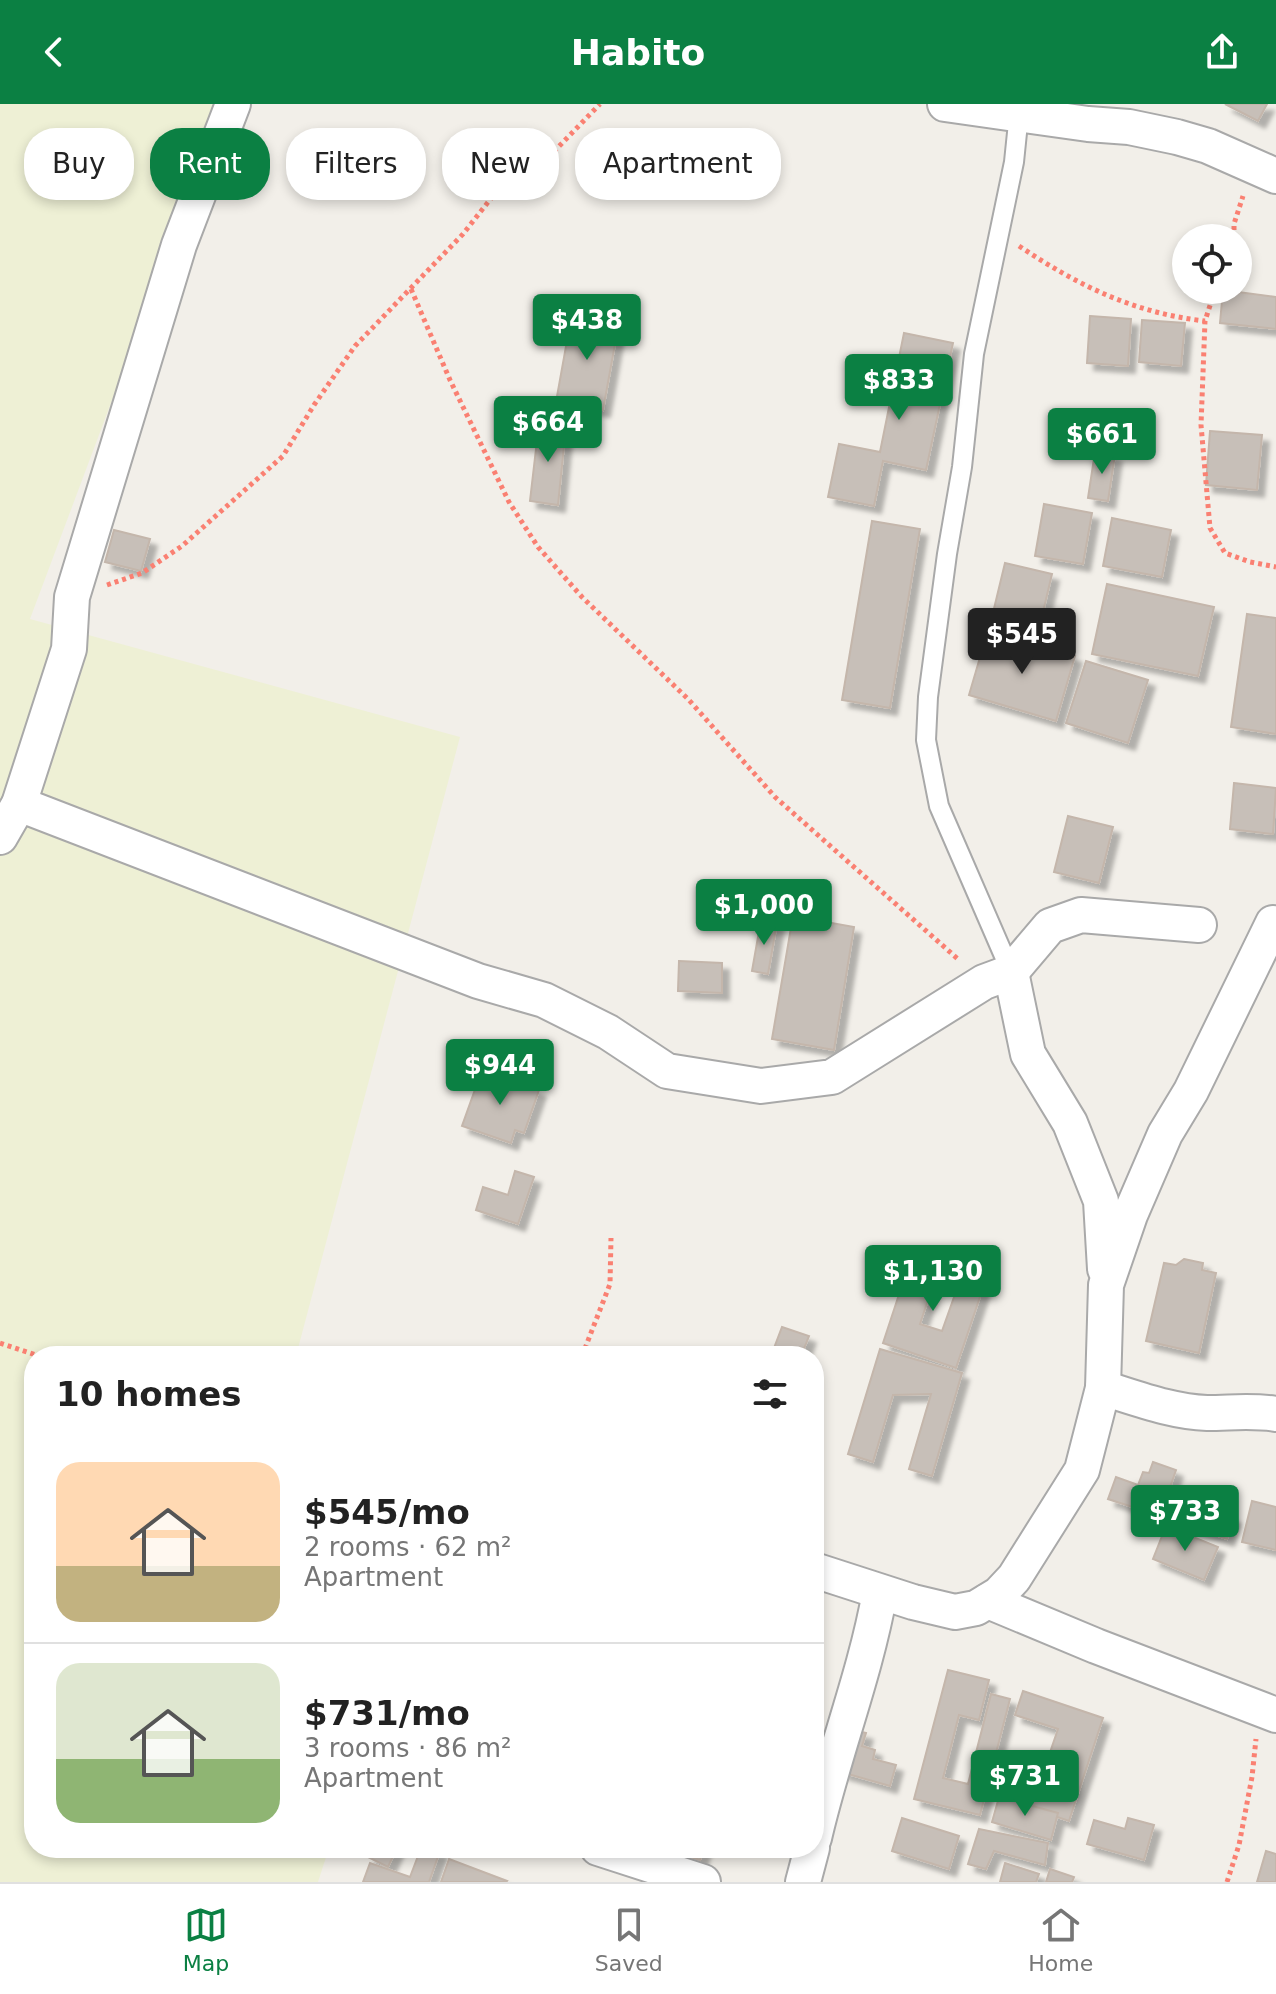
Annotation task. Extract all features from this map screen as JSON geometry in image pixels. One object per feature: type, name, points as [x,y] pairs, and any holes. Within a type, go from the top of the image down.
[{"type":"street","points":[[0,837],[19,804],[69,649],[72,597],[179,245],[233,104]]},
{"type":"street","points":[[945,104],[1129,127],[1177,137],[1208,146],[1273,175]]},
{"type":"street","points":[[19,804],[478,981],[544,1000],[608,1032],[667,1071],[761,1086],[832,1077],[997,977],[1050,926],[1081,915],[1199,925]]},
{"type":"street","points":[[1106,1285],[1130,1215],[1165,1134],[1191,1091],[1273,923],[1276,924]]},
{"type":"street","points":[[824,1573],[955,1612],[976,1608],[1014,1578],[1082,1470],[1103,1388],[1106,1285],[1101,1201],[1070,1123],[1028,1054],[1020,1005],[997,977]]},
{"type":"street","points":[[1103,1388],[1156,1404],[1205,1413],[1249,1410],[1276,1414]]},
{"type":"street","points":[[824,1794],[856,1696],[880,1592]]},
{"type":"street","points":[[988,1601],[1268,1713]]},
{"type":"street","points":[[629,1858],[703,1882]]},
{"type":"street","points":[[803,1882],[809,1858]]},
{"type":"lane","points":[[997,977],[939,806],[926,740],[928,697],[962,467],[974,354],[1014,162],[1019,113]]},
{"type":"path","points":[[72,597],[142,573],[182,546],[283,456],[355,346],[463,234],[496,192],[538,168],[600,104]]},
{"type":"path","points":[[1234,224],[1244,194],[1273,175]]},
{"type":"path","points":[[999,232],[1045,263],[1106,296],[1163,315],[1205,321]]},
{"type":"path","points":[[411,289],[450,380],[509,502],[538,547],[582,597],[688,699],[775,797],[997,977]]},
{"type":"path","points":[[1210,304],[1205,321],[1201,425],[1210,528],[1225,553],[1276,567]]},
{"type":"path","points":[[586,1346],[610,1284],[611,1238]]},
{"type":"path","points":[[0,1343],[24,1351]]},
{"type":"path","points":[[1227,1882],[1239,1845],[1268,1713]]},
{"type":"green space","points":[[0,104],[223,104],[214,128],[150,128],[150,200],[187,200],[30,619],[460,737],[299,1346],[24,1346],[24,1858],[326,1858],[318,1882],[0,1882]]},
{"type":"building","points":[[1225,104],[1267,104],[1258,121]]},
{"type":"building","points":[[1252,294],[1276,297],[1276,329],[1220,323],[1222,304],[1252,304]]},
{"type":"building","points":[[572,313],[619,322],[603,410],[556,402]]},
{"type":"building","points":[[1090,316],[1131,319],[1128,366],[1087,363]]},
{"type":"building","points":[[1142,320],[1185,323],[1181,366],[1139,362]]},
{"type":"building","points":[[904,333],[953,343],[926,470],[883,461],[874,506],[828,497],[839,444],[880,452]]},
{"type":"building","points":[[539,423],[566,426],[558,505],[530,501]]},
{"type":"building","points":[[1210,431],[1262,435],[1257,490],[1206,485]]},
{"type":"building","points":[[1095,452],[1115,455],[1108,501],[1088,498]]},
{"type":"building","points":[[1044,504],[1092,513],[1083,564],[1035,556]]},
{"type":"building","points":[[1112,518],[1171,530],[1162,577],[1103,566]]},
{"type":"building","points":[[872,521],[920,529],[890,708],[842,700]]},
{"type":"building","points":[[114,530],[150,539],[141,571],[105,562]]},
{"type":"building","points":[[1005,563],[1052,574],[1038,633],[991,621]]},
{"type":"building","points":[[1107,584],[1214,607],[1198,676],[1092,654]]},
{"type":"building","points":[[1247,614],[1276,618],[1276,734],[1231,727]]},
{"type":"building","points":[[988,630],[1075,656],[1056,721],[969,695]]},
{"type":"building","points":[[1086,661],[1148,680],[1128,743],[1066,723]]},
{"type":"building","points":[[1234,783],[1276,788],[1273,834],[1230,829]]},
{"type":"building","points":[[1068,816],[1113,827],[1099,883],[1054,872]]},
{"type":"building","points":[[793,916],[854,927],[834,1050],[772,1039]]},
{"type":"building","points":[[761,920],[777,923],[768,974],[752,971]]},
{"type":"building","points":[[679,961],[722,963],[722,993],[678,991]]},
{"type":"building","points":[[482,1070],[539,1090],[524,1133],[515,1130],[511,1143],[462,1126]]},
{"type":"building","points":[[515,1171],[534,1177],[518,1224],[476,1210],[483,1187],[508,1195]]},
{"type":"building","points":[[913,1252],[941,1261],[920,1324],[942,1331],[964,1269],[987,1276],[956,1368],[883,1343]]},
{"type":"building","points":[[1184,1259],[1203,1263],[1202,1270],[1216,1273],[1199,1353],[1146,1341],[1164,1263],[1176,1265]]},
{"type":"building","points":[[782,1327],[809,1336],[805,1346],[775,1346]]},
{"type":"building","points":[[880,1349],[962,1373],[932,1476],[909,1469],[931,1394],[893,1395],[873,1462],[848,1454]]},
{"type":"building","points":[[1153,1462],[1176,1470],[1160,1516],[1108,1499],[1116,1477],[1138,1485],[1143,1472],[1149,1473]]},
{"type":"building","points":[[1183,1500],[1234,1517],[1227,1539],[1176,1522]]},
{"type":"building","points":[[1252,1501],[1276,1507],[1276,1550],[1242,1542]]},
{"type":"building","points":[[1166,1526],[1218,1547],[1204,1580],[1153,1559]]},
{"type":"building","points":[[948,1670],[989,1680],[979,1720],[959,1715],[943,1778],[968,1784],[991,1694],[1010,1699],[980,1815],[914,1799]]},
{"type":"building","points":[[1023,1691],[1103,1718],[1069,1821],[1031,1808],[1058,1729],[1015,1715]]},
{"type":"building","points":[[853,1730],[866,1733],[862,1746],[875,1750],[873,1759],[896,1765],[890,1786],[841,1772]]},
{"type":"building","points":[[999,1797],[1058,1813],[1051,1840],[992,1822]]},
{"type":"building","points":[[902,1818],[959,1836],[949,1869],[892,1851]]},
{"type":"building","points":[[1128,1818],[1154,1825],[1144,1860],[1087,1844],[1094,1820],[1125,1829]]},
{"type":"building","points":[[979,1829],[1048,1843],[1045,1865],[994,1851],[986,1869],[968,1864]]},
{"type":"building","points":[[1266,1851],[1276,1854],[1276,1882],[1257,1882]]},
{"type":"building","points":[[370,1858],[392,1858],[388,1867]]},
{"type":"building","points":[[417,1858],[438,1858],[429,1882],[363,1882],[370,1863],[410,1877]]},
{"type":"building","points":[[449,1859],[507,1881],[441,1882]]},
{"type":"building","points":[[1005,1863],[1039,1874],[1036,1882],[1000,1882]]},
{"type":"building","points":[[1050,1869],[1074,1877],[1072,1882],[1046,1882]]}]
